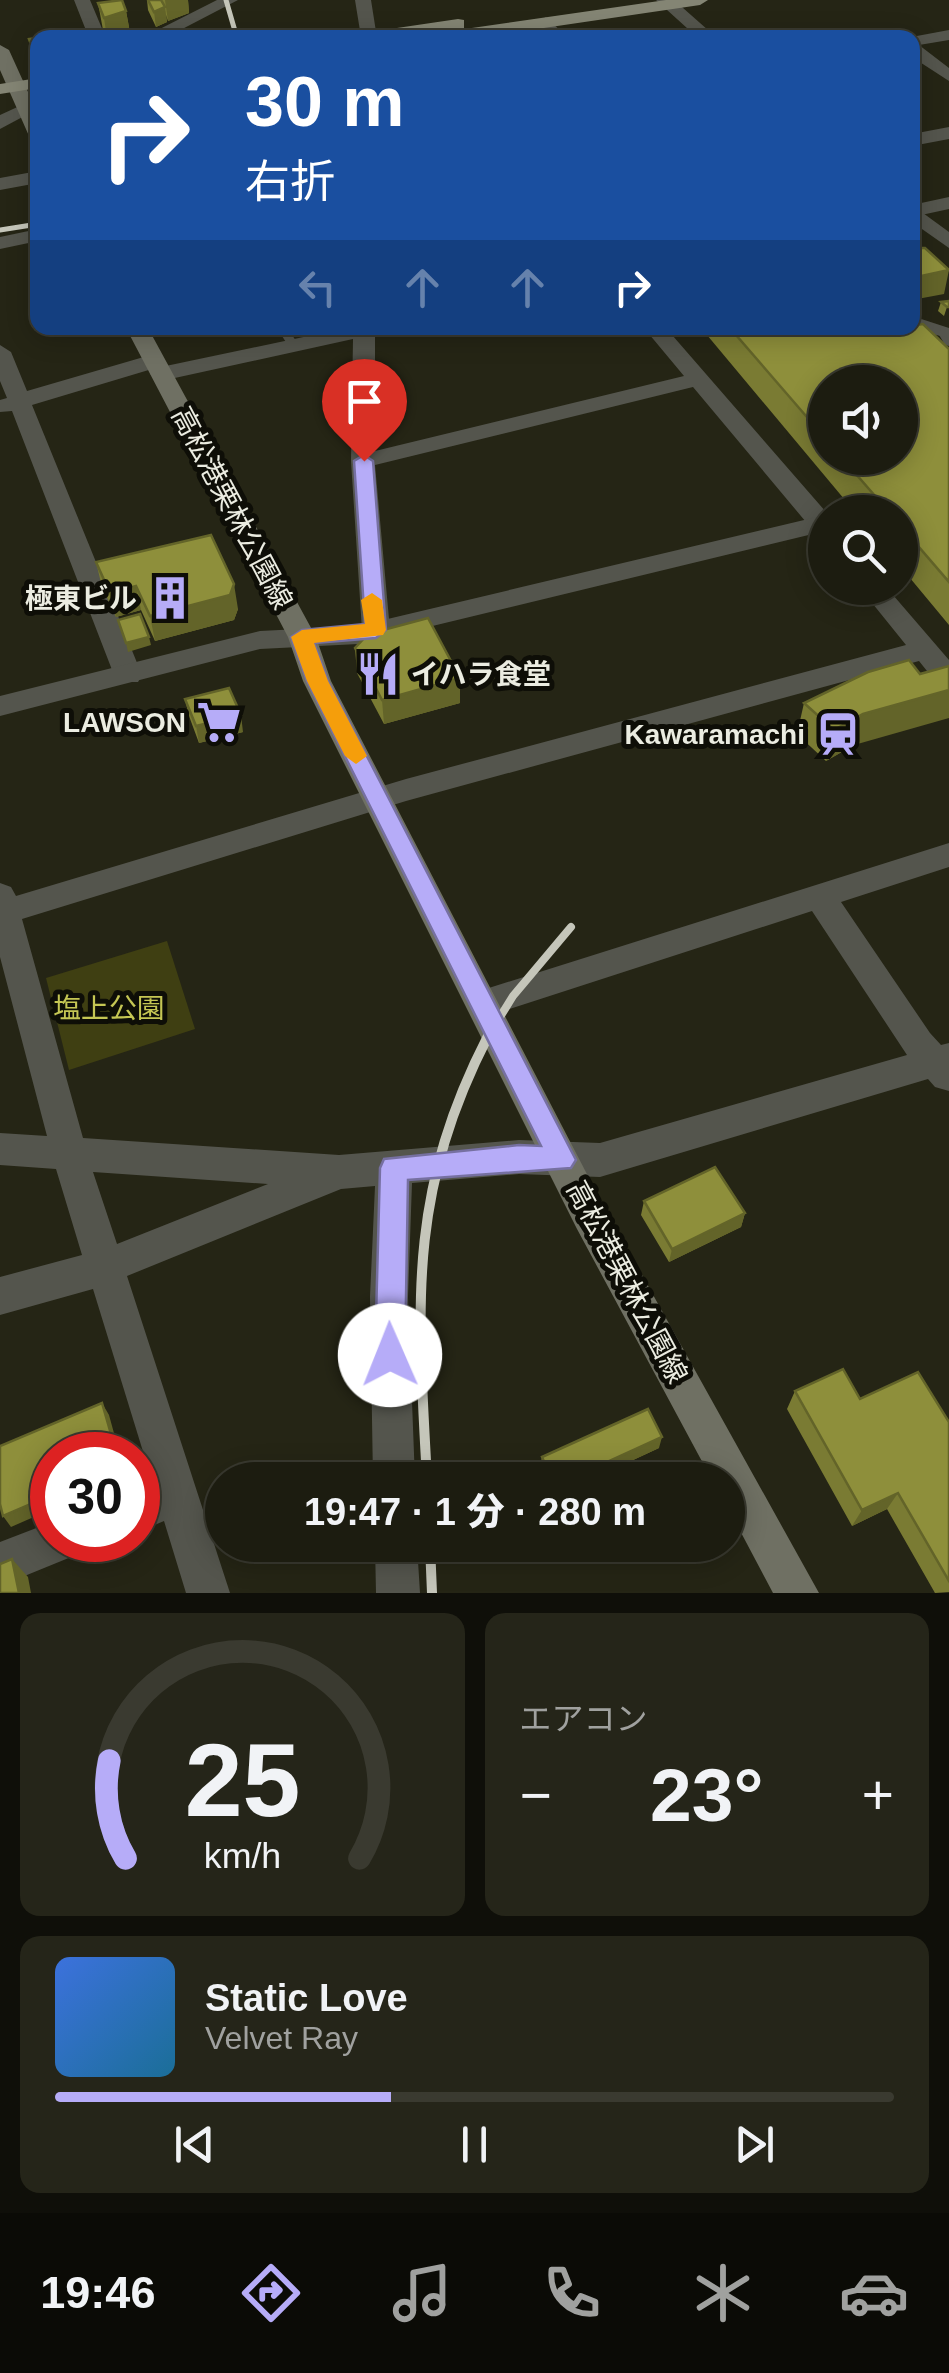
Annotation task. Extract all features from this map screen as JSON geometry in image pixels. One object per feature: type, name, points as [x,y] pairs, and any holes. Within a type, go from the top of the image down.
[{"type":"main road","points":[[414,30],[620,0]]},
{"type":"main road","points":[[490,30],[700,0]]},
{"type":"main road","points":[[0,50],[16,97],[30,122]]},
{"type":"main road","name":"高松港栗林公園線","points":[[141,335],[302,637],[317,681],[562,1160],[796,1593]]},
{"type":"street","points":[[82,0],[95,30]]},
{"type":"street","points":[[167,30],[230,0]]},
{"type":"street","points":[[363,0],[365,30]]},
{"type":"street","points":[[667,2],[700,30]]},
{"type":"street","points":[[546,22],[553,30]]},
{"type":"street","points":[[920,43],[949,35]]},
{"type":"street","points":[[920,52],[949,76]]},
{"type":"street","points":[[0,122],[16,97]]},
{"type":"street","points":[[920,138],[949,133]]},
{"type":"street","points":[[0,184],[30,178]]},
{"type":"street","points":[[920,209],[949,204]]},
{"type":"street","points":[[920,218],[949,242]]},
{"type":"street","points":[[0,243],[30,237]]},
{"type":"street","points":[[920,325],[947,336]]},
{"type":"street","points":[[368,335],[364,461],[376,630]]},
{"type":"street","points":[[661,335],[808,508]]},
{"type":"street","points":[[10,403],[287,336]]},
{"type":"street","points":[[0,352],[10,403],[128,674]]},
{"type":"street","points":[[364,461],[698,378]]},
{"type":"street","points":[[0,706],[260,640],[376,630],[808,529]]},
{"type":"street","points":[[888,605],[949,679]]},
{"type":"street","points":[[141,1432],[105,1267],[7,952],[2,904],[924,650]]},
{"type":"street","points":[[484,1004],[949,855]]},
{"type":"street","points":[[0,1149],[339,1172],[519,1157],[600,1160],[944,1066],[818,894]]},
{"type":"street","points":[[394,1168],[389,1297],[394,1462]]},
{"type":"street","points":[[0,1296],[105,1267],[339,1172]]},
{"type":"street","points":[[160,1511],[208,1593]]},
{"type":"street","points":[[0,1564],[30,1552]]},
{"type":"street","points":[[397,1562],[398,1593]]},
{"type":"green space","name":"塩上公園","points":[[167,941],[195,1029],[69,1070],[46,978]]},
{"type":"building","points":[[122,0],[126,11],[104,18],[98,3]]},
{"type":"building","points":[[148,0],[161,0],[165,7],[154,12]]},
{"type":"building","points":[[920,248],[925,248],[949,270],[920,276]]},
{"type":"building","points":[[923,324],[949,349],[949,582],[918,546],[918,495],[874,495],[857,475],[918,475],[918,365],[808,365],[808,418],[736,335],[920,335]]},
{"type":"building","points":[[211,535],[234,584],[230,595],[150,616],[136,586],[110,593],[96,562]]},
{"type":"building","points":[[140,614],[149,637],[126,643],[118,620]]},
{"type":"building","points":[[428,618],[460,678],[382,700],[355,648],[368,634]]},
{"type":"building","points":[[909,660],[920,674],[949,666],[949,690],[863,714],[834,730],[804,703],[868,672]]},
{"type":"building","points":[[229,688],[241,715],[196,726],[185,699]]},
{"type":"building","points":[[715,1167],[745,1213],[672,1249],[644,1201]]},
{"type":"building","points":[[843,1369],[860,1399],[918,1372],[949,1422],[949,1581],[898,1493],[862,1510],[795,1391]]},
{"type":"building","points":[[102,1403],[110,1432],[33,1432]]},
{"type":"building","points":[[648,1409],[662,1437],[607,1462],[544,1462],[542,1457]]},
{"type":"building","points":[[30,1433],[30,1504],[3,1516],[0,1504],[0,1446]]},
{"type":"building","points":[[12,1559],[19,1593],[0,1593],[0,1564]]},
{"type":"railway","points":[[226,0],[235,30]]},
{"type":"railway","points":[[0,230],[30,225]]},
{"type":"railway","points":[[487,1038],[513,996],[571,927]]},
{"type":"railway","points":[[426,1462],[421,1306],[430,1201],[461,1094],[487,1038]]},
{"type":"railway","points":[[431,1562],[432,1593]]},
{"type":"slow traffic","points":[[356,756],[317,681],[302,637],[376,630],[372,600]]},
{"type":"place","name":"極東ビル","points":[[170,598]]},
{"type":"place","name":"イハラ食堂","points":[[378,674]]},
{"type":"place","name":"LAWSON","points":[[219,722]]},
{"type":"place","name":"Kawaramachi","points":[[838,734]]},
{"type":"route","points":[[364,461],[376,630],[302,637],[317,681],[562,1160],[519,1157],[394,1168],[390,1355]]}]
